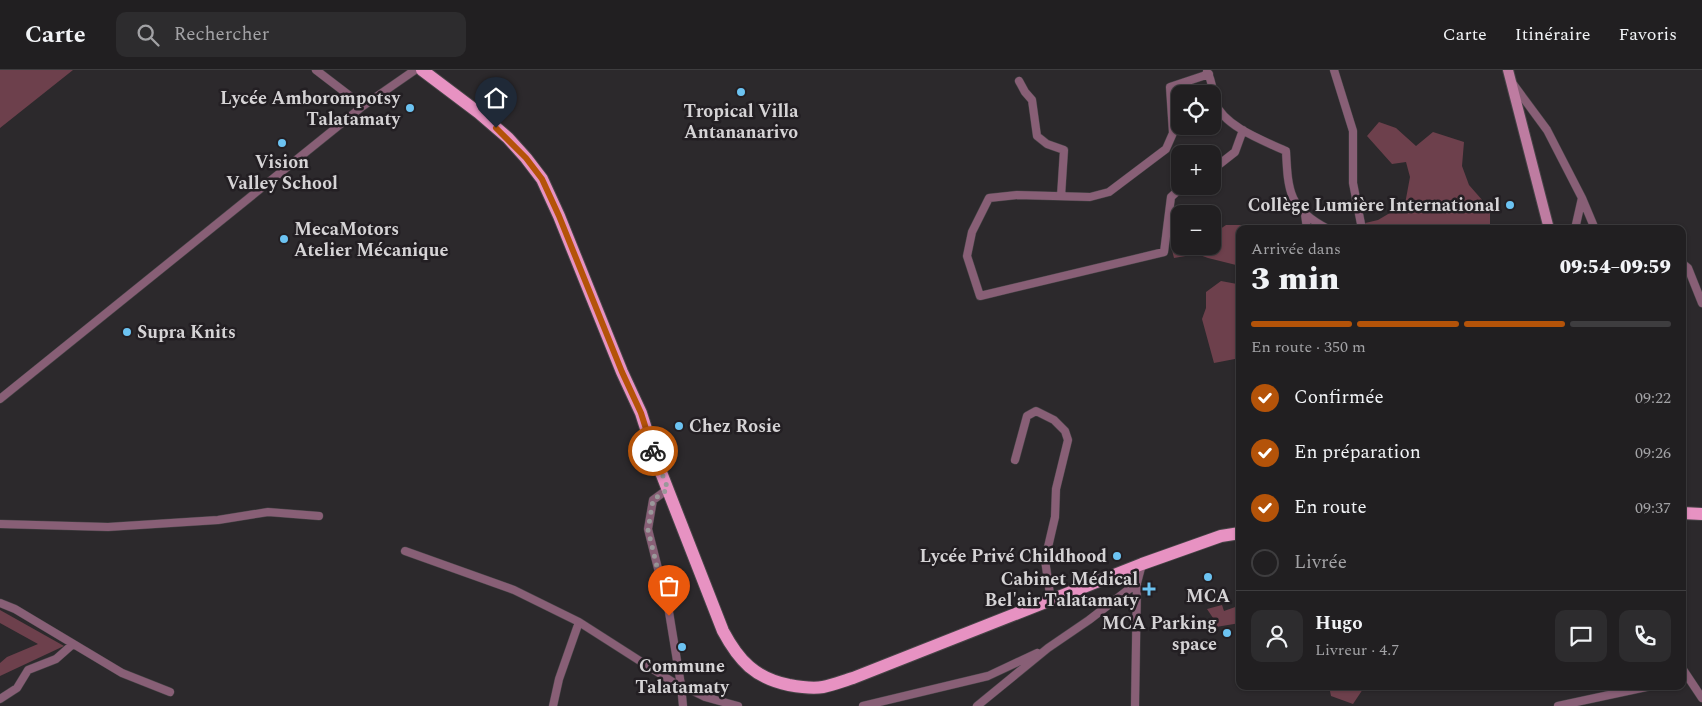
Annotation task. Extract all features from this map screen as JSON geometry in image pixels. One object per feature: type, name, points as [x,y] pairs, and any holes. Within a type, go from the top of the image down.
[{"type":"main road","points":[[422,70],[479,113],[508,138],[542,179],[559,216],[622,372],[641,413],[655,457],[710,602],[730,644],[753,671],[772,682],[800,688],[822,687],[853,678],[1142,564],[1221,536],[1236,534]]},
{"type":"main road","points":[[1508,70],[1548,225]]},
{"type":"main road","points":[[1686,513],[1702,514]]},
{"type":"main road","points":[[1686,520],[1702,520]]},
{"type":"street","points":[[316,70],[363,106]]},
{"type":"street","points":[[0,399],[363,106],[415,70]]},
{"type":"street","points":[[1334,70],[1354,131],[1353,183],[1361,225]]},
{"type":"street","points":[[1173,195],[1171,197],[1164,252],[980,296],[967,256],[972,232],[988,198],[1017,195],[1090,197],[1109,192],[1166,149],[1173,133],[1170,88],[1207,72],[1215,104],[1230,122],[1286,151],[1287,182],[1294,202],[1311,220],[1320,225]]},
{"type":"street","points":[[1019,81],[1032,100],[1038,136],[1047,144],[1064,150],[1061,196]]},
{"type":"street","points":[[1511,82],[1548,130],[1593,225]]},
{"type":"street","points":[[1221,163],[1235,152],[1243,130]]},
{"type":"street","points":[[1576,225],[1582,198]]},
{"type":"street","points":[[1305,214],[1306,225]]},
{"type":"street","points":[[1686,266],[1702,303]]},
{"type":"street","points":[[1015,460],[1027,416],[1036,411],[1054,420],[1065,431],[1068,440],[1056,489],[1055,518],[1045,560],[1051,600]]},
{"type":"street","points":[[668,489],[653,500],[648,530],[669,612],[683,706]]},
{"type":"street","points":[[0,524],[108,527],[218,520],[268,512],[319,516]]},
{"type":"street","points":[[405,551],[514,590],[579,622],[676,684],[681,684],[705,697],[738,706]]},
{"type":"street","points":[[1135,706],[1137,583],[1142,564]]},
{"type":"street","points":[[977,706],[1048,648],[1089,620],[1137,583]]},
{"type":"street","points":[[0,603],[15,609],[122,673],[170,692]]},
{"type":"street","points":[[553,706],[559,679],[579,622]]},
{"type":"street","points":[[0,699],[16,688],[28,670],[56,659],[72,644]]},
{"type":"street","points":[[863,706],[988,676],[1048,648]]},
{"type":"street","points":[[1686,679],[1702,698]]},
{"type":"street","points":[[1558,706],[1632,690]]},
{"type":"shaded area","points":[[0,70],[73,70],[0,128]]},
{"type":"shaded area","points":[[1379,122],[1396,128],[1416,146],[1433,132],[1464,142],[1462,166],[1469,185],[1490,209],[1490,225],[1361,225],[1378,220],[1405,204],[1410,177],[1406,162],[1392,164],[1367,136]]},
{"type":"shaded area","points":[[1226,225],[1236,225],[1236,265],[1200,255],[1221,255],[1221,228]]},
{"type":"shaded area","points":[[1173,255],[1191,255],[1174,258]]},
{"type":"shaded area","points":[[1221,281],[1236,284],[1236,359],[1214,363],[1202,319],[1206,308],[1206,292]]},
{"type":"shaded area","points":[[1222,605],[1224,611],[1236,607],[1236,624],[1216,627],[1207,609]]},
{"type":"shaded area","points":[[0,610],[64,646],[0,676],[0,663],[7,657],[38,644],[0,623]]},
{"type":"shaded area","points":[[1330,690],[1362,690],[1353,704],[1331,696]]},
{"type":"way so far","points":[[653,451],[668,489],[653,500],[648,530],[669,616]]},
{"type":"place","name":"Tropical Villa Antananarivo","points":[[741,92]]},
{"type":"place","name":"Lycée Amborompotsy Talatamaty","points":[[410,108]]},
{"type":"place","name":"Vision Valley School","points":[[282,143]]},
{"type":"place","name":"Collège Lumière International","points":[[1510,205]]},
{"type":"place","name":"MecaMotors Atelier Mécanique","points":[[284,239]]},
{"type":"place","name":"Supra Knits","points":[[127,332]]},
{"type":"place","name":"Chez Rosie","points":[[679,426]]},
{"type":"place","name":"Lycée Privé Childhood","points":[[1117,556]]},
{"type":"place","name":"MCA","points":[[1208,577]]},
{"type":"place","name":"Cabinet Médical Bel'air Talatamaty","points":[[1149,589]]},
{"type":"place","name":"MCA Parking space","points":[[1227,633]]},
{"type":"place","name":"Commune Talatamaty","points":[[682,647]]},
{"type":"route","points":[[496,128],[508,138],[542,179],[602,319],[622,372],[641,413],[653,451]]}]
